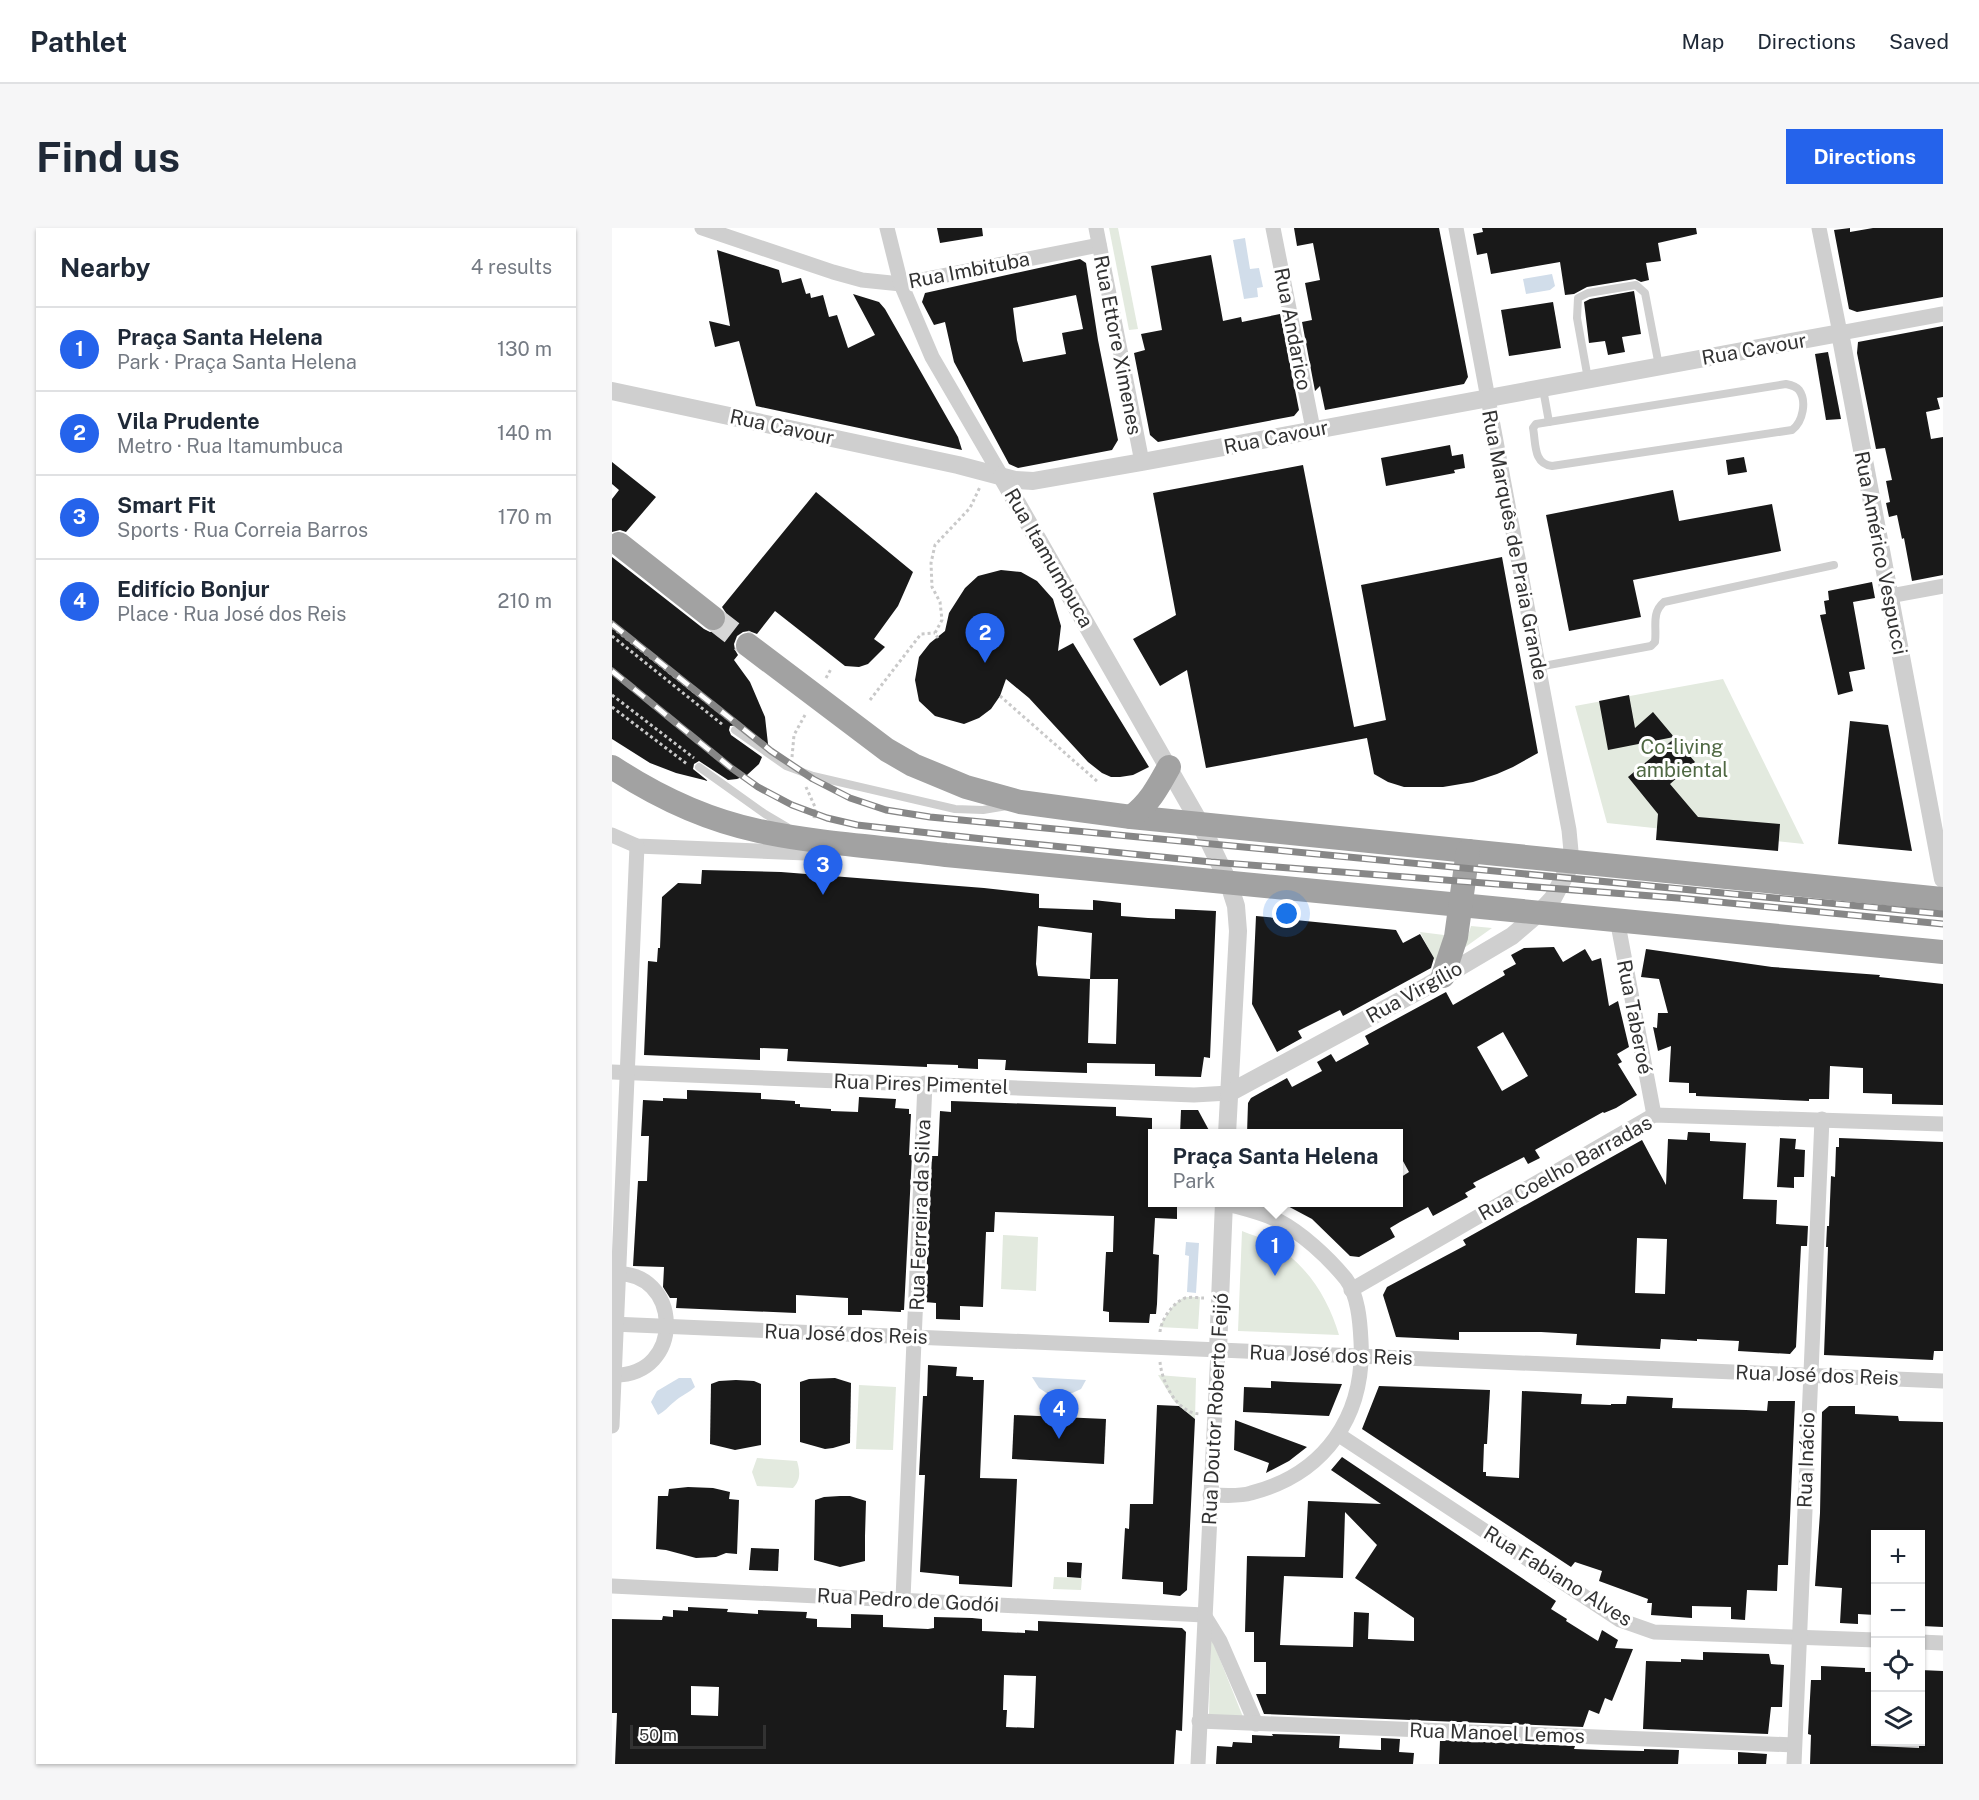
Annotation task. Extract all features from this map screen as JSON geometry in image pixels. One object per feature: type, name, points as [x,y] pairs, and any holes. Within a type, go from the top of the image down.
[{"type":"highway","points":[[619,544],[712,618]]},
{"type":"highway","points":[[748,645],[887,750],[913,765],[966,787],[1020,801],[1131,818],[1943,899]]},
{"type":"highway","points":[[612,767],[649,791],[708,815],[757,831],[804,838],[946,855],[1943,952]]},
{"type":"highway","points":[[1131,818],[1156,792],[1169,767]]},
{"type":"highway","points":[[1443,976],[1456,937],[1468,851]]},
{"type":"street","name":"Rua Imbituba","points":[[702,228],[833,272],[862,280],[901,284],[1099,244]]},
{"type":"street","name":"Rua Itamumbuca","points":[[888,228],[901,284],[932,357],[1169,767],[1228,881]]},
{"type":"street","name":"Rua Ettore Ximenes","points":[[1096,228],[1142,462]]},
{"type":"street","name":"Rua Andarico","points":[[1273,228],[1313,429]]},
{"type":"street","name":"Rua Marquês de Praia Grande","points":[[1456,228],[1569,830],[1572,862]]},
{"type":"street","name":"Rua Américo Vespucci","points":[[1819,228],[1943,879]]},
{"type":"street","name":"Rua Cavour","points":[[612,390],[958,465],[1002,477],[1033,481],[1943,314]]},
{"type":"street","points":[[1890,596],[1943,586]]},
{"type":"street","points":[[612,835],[637,846],[811,852],[927,863],[946,855]]},
{"type":"street","points":[[612,1426],[619,1072],[637,846]]},
{"type":"street","name":"Rua Virgílio","points":[[1229,1093],[1512,936],[1553,898],[1572,862]]},
{"type":"street","points":[[1227,1129],[1238,931],[1236,906],[1228,881]]},
{"type":"street","name":"Rua Taberoé","points":[[1617,920],[1654,1115]]},
{"type":"street","points":[[1231,1053],[1253,1081]]},
{"type":"street","name":"Rua Pires Pimentel","points":[[619,1072],[1194,1095],[1229,1093]]},
{"type":"street","name":"Rua Ferreira da Silva","points":[[903,1599],[925,1083]]},
{"type":"street","name":"Rua Coelho Barradas","points":[[1351,1290],[1654,1115],[1943,1124]]},
{"type":"street","name":"Rua Inácio","points":[[1794,1764],[1822,1119]]},
{"type":"street","name":"Rua Doutor Roberto Feijó","points":[[1198,1764],[1224,1207]]},
{"type":"street","points":[[1210,1495],[1249,1494],[1274,1485],[1303,1470],[1327,1450],[1339,1435],[1351,1410],[1359,1384],[1362,1356],[1361,1324],[1347,1281],[1306,1239],[1276,1220],[1236,1207]]},
{"type":"street","points":[[613,1375],[628,1374],[642,1369],[654,1359],[662,1348],[668,1327],[663,1304],[656,1292],[645,1282],[632,1276],[615,1273]]},
{"type":"street","name":"Rua José dos Reis","points":[[614,1324],[1943,1381]]},
{"type":"street","name":"Rua Fabiano Alves","points":[[1339,1435],[1620,1620],[1654,1632],[1871,1640]]},
{"type":"street","name":"Rua Pedro de Godói","points":[[612,1586],[1204,1615]]},
{"type":"street","points":[[1204,1615],[1220,1641],[1256,1724]]},
{"type":"street","points":[[1925,1642],[1943,1643]]},
{"type":"street","name":"Rua Manoel Lemos","points":[[1199,1721],[1794,1745]]},
{"type":"lane","points":[[1588,379],[1577,318],[1577,302],[1580,296],[1597,291],[1635,285],[1646,293],[1659,366]]},
{"type":"lane","points":[[1786,384],[1798,390],[1803,412],[1802,420],[1792,430],[1552,466],[1544,465],[1539,461],[1533,428],[1536,424],[1549,422],[1786,384]]},
{"type":"lane","points":[[1542,387],[1549,422]]},
{"type":"lane","points":[[1538,667],[1651,646],[1655,642],[1655,615],[1658,607],[1664,602],[1834,566]]},
{"type":"lane","points":[[735,730],[786,766],[839,783],[955,809],[983,810],[1020,801]]},
{"type":"lane","points":[[699,767],[765,814],[804,838]]},
{"type":"path","points":[[935,633],[942,620],[940,602],[932,586],[931,563],[935,545],[969,508],[981,485]]},
{"type":"path","points":[[612,627],[729,720]]},
{"type":"path","points":[[935,633],[938,638]]},
{"type":"path","points":[[870,700],[921,634],[935,633]]},
{"type":"path","points":[[612,636],[724,726]]},
{"type":"path","points":[[612,695],[695,758]]},
{"type":"path","points":[[810,794],[791,758],[794,735],[816,695]]},
{"type":"path","points":[[1000,696],[1098,782]]},
{"type":"path","points":[[612,707],[689,766]]},
{"type":"green space","points":[[1109,228],[1118,228],[1138,329],[1129,330]]},
{"type":"green space","name":"Co-living ambiental","points":[[1723,679],[1804,844],[1607,823],[1575,706]]},
{"type":"green space","points":[[1471,926],[1492,928],[1464,948]]},
{"type":"green space","points":[[1420,932],[1444,935],[1437,965]]},
{"type":"green space","points":[[1242,1231],[1272,1244],[1296,1261],[1322,1295],[1339,1335],[1238,1331]]},
{"type":"green space","points":[[1003,1235],[1038,1237],[1036,1291],[1001,1289]]},
{"type":"green space","points":[[1184,1297],[1200,1297],[1198,1329],[1159,1327],[1173,1306]]},
{"type":"green space","points":[[1158,1375],[1196,1378],[1195,1419],[1174,1401]]},
{"type":"green space","points":[[859,1385],[896,1387],[893,1450],[856,1449]]},
{"type":"green space","points":[[757,1458],[797,1461],[799,1475],[796,1485],[793,1488],[757,1486],[752,1472]]},
{"type":"green space","points":[[1054,1577],[1082,1578],[1081,1590],[1053,1589]]},
{"type":"green space","points":[[1211,1637],[1243,1717],[1209,1715]]},
{"type":"shaded area","points":[[1245,238],[1250,269],[1259,268],[1263,287],[1257,288],[1258,297],[1244,299],[1233,240]]},
{"type":"shaded area","points":[[1552,274],[1555,286],[1550,290],[1526,294],[1523,279]]},
{"type":"shaded area","points":[[1186,1242],[1199,1243],[1196,1293],[1187,1292],[1189,1256],[1185,1255]]},
{"type":"shaded area","points":[[1032,1377],[1086,1380],[1081,1389],[1070,1394],[1048,1394],[1039,1388]]},
{"type":"shaded area","points":[[679,1378],[691,1378],[695,1387],[658,1415],[651,1402],[657,1391]]},
{"type":"building","points":[[937,228],[982,228],[983,236],[940,243]]},
{"type":"building","points":[[1294,228],[1439,228],[1468,377],[1464,384],[1325,410],[1320,386],[1315,391],[1302,322],[1312,320],[1305,283],[1320,280],[1313,243],[1297,246]]},
{"type":"building","points":[[1482,228],[1696,228],[1697,234],[1658,243],[1661,261],[1646,263],[1649,280],[1641,282],[1635,279],[1587,287],[1574,294],[1565,295],[1560,262],[1491,274],[1487,253],[1477,255],[1473,234],[1483,232]]},
{"type":"building","points":[[1850,228],[1850,232],[1873,228],[1943,228],[1943,297],[1857,312],[1849,309],[1834,230]]},
{"type":"building","points":[[717,250],[779,270],[782,283],[801,278],[806,294],[810,293],[811,298],[823,295],[829,317],[837,315],[848,348],[875,335],[853,294],[879,302],[958,437],[962,450],[756,406],[739,341],[715,347],[709,321],[730,326]]},
{"type":"building","points":[[1211,255],[1223,321],[1241,317],[1242,322],[1280,314],[1299,410],[1294,416],[1158,442],[1150,435],[1134,353],[1145,350],[1141,334],[1162,330],[1151,266]]},
{"type":"building","points":[[1080,259],[1086,263],[1098,340],[1118,440],[1112,450],[1018,468],[1009,464],[954,362],[945,322],[934,325],[922,302],[925,293]],"holes":[[[1076,295],[1083,329],[1062,333],[1066,354],[1023,362],[1017,340],[1013,308]]]},
{"type":"building","points":[[1634,291],[1641,334],[1622,337],[1625,352],[1608,355],[1605,341],[1589,343],[1584,302]]},
{"type":"building","points":[[1553,302],[1561,348],[1509,356],[1501,310]]},
{"type":"building","points":[[1943,326],[1943,397],[1937,398],[1940,409],[1926,412],[1931,439],[1943,437],[1943,575],[1912,581],[1897,515],[1889,517],[1886,503],[1890,502],[1886,481],[1892,480],[1885,448],[1876,449],[1857,353],[1858,342]]},
{"type":"building","points":[[1828,352],[1841,419],[1826,420],[1815,354]]},
{"type":"building","points":[[1450,445],[1452,456],[1463,454],[1465,468],[1454,470],[1455,473],[1386,486],[1381,458]]},
{"type":"building","points":[[1744,457],[1747,472],[1728,475],[1726,460]]},
{"type":"building","points":[[612,462],[656,497],[626,532],[620,530],[612,532],[612,499],[619,490],[612,484]]},
{"type":"building","points":[[1303,465],[1354,727],[1386,720],[1361,585],[1502,557],[1538,753],[1497,774],[1473,782],[1443,787],[1404,787],[1374,774],[1367,738],[1206,768],[1187,670],[1160,686],[1133,639],[1176,615],[1153,493]]},
{"type":"building","points":[[1673,490],[1679,521],[1772,504],[1781,551],[1633,580],[1641,617],[1569,631],[1546,515]]},
{"type":"building","points":[[816,492],[913,572],[898,606],[874,639],[885,647],[868,664],[859,667],[845,666],[775,611],[757,634],[749,631],[737,636],[734,644],[738,655],[734,660],[750,682],[765,717],[768,744],[767,746],[738,725],[730,726],[731,735],[762,757],[759,764],[747,775],[737,779],[728,780],[699,761],[694,764],[693,769],[708,781],[676,773],[650,763],[612,739],[612,557],[704,629],[710,632],[718,631],[727,621],[722,607]]},
{"type":"building","points":[[1001,570],[1021,572],[1037,581],[1053,599],[1061,626],[1058,651],[1073,643],[1149,767],[1133,775],[1120,777],[1111,777],[1102,773],[1088,762],[1029,698],[1006,679],[1000,696],[991,709],[979,718],[964,724],[935,716],[919,701],[915,680],[919,657],[930,643],[945,631],[949,613],[965,588],[978,576]]},
{"type":"building","points":[[1872,582],[1875,598],[1853,602],[1865,669],[1849,672],[1853,691],[1838,695],[1820,615],[1826,614],[1824,601],[1829,600],[1828,591]]},
{"type":"building","points":[[1629,695],[1635,728],[1653,712],[1674,737],[1608,750],[1599,701]]},
{"type":"building","points":[[1850,721],[1888,725],[1912,851],[1838,844]]},
{"type":"building","points":[[1675,738],[1695,762],[1670,784],[1698,817],[1780,824],[1778,851],[1656,840],[1658,814],[1628,777]]},
{"type":"building","points":[[702,870],[781,872],[1039,894],[1039,908],[1093,910],[1093,900],[1121,903],[1121,916],[1175,919],[1175,909],[1216,911],[1210,1058],[1204,1057],[1201,1077],[1155,1076],[1155,1064],[1087,1063],[1087,1073],[1005,1070],[1006,1060],[978,1059],[978,1069],[958,1068],[958,1065],[927,1064],[927,1067],[787,1061],[788,1049],[760,1048],[760,1060],[644,1055],[648,961],[657,962],[658,948],[660,948],[662,897],[678,883],[701,884]],"holes":[[[1038,926],[1092,933],[1090,979],[1038,976],[1036,964]],[[1090,979],[1118,979],[1116,1044],[1088,1043]]]},
{"type":"building","points":[[1256,916],[1396,930],[1403,943],[1420,934],[1434,958],[1431,968],[1343,1016],[1340,1010],[1298,1031],[1302,1038],[1277,1052],[1252,1004]]},
{"type":"building","points":[[1554,947],[1563,962],[1585,949],[1592,961],[1601,958],[1609,1006],[1618,1001],[1629,1047],[1617,1054],[1622,1062],[1618,1064],[1637,1095],[1535,1150],[1540,1158],[1528,1164],[1524,1157],[1473,1183],[1476,1187],[1465,1193],[1468,1197],[1433,1216],[1428,1207],[1390,1228],[1395,1237],[1359,1257],[1350,1256],[1312,1219],[1290,1207],[1403,1207],[1403,1176],[1409,1172],[1403,1161],[1403,1129],[1247,1129],[1248,1103],[1251,1098],[1287,1078],[1292,1087],[1322,1071],[1317,1062],[1331,1054],[1336,1062],[1369,1044],[1365,1036],[1446,992],[1453,1005],[1505,975],[1503,971],[1516,964],[1511,955],[1524,948]],"holes":[[[1503,1032],[1528,1076],[1502,1091],[1477,1047]]]},
{"type":"building","points":[[1646,949],[1772,967],[1880,975],[1879,977],[1943,984],[1943,1105],[1892,1104],[1892,1094],[1863,1093],[1863,1068],[1830,1066],[1829,1099],[1809,1099],[1809,1101],[1696,1096],[1696,1093],[1689,1093],[1689,1083],[1669,1082],[1671,1046],[1658,1051],[1653,1027],[1657,1028],[1658,1013],[1668,1013],[1659,979],[1641,977]]},
{"type":"building","points":[[687,1090],[761,1093],[761,1099],[795,1101],[795,1104],[800,1104],[800,1107],[831,1109],[831,1111],[858,1112],[859,1097],[896,1099],[895,1108],[909,1109],[909,1114],[911,1114],[909,1155],[912,1155],[904,1310],[901,1312],[862,1310],[862,1315],[848,1315],[848,1298],[796,1295],[796,1313],[676,1308],[677,1298],[670,1298],[663,1287],[664,1267],[633,1266],[638,1181],[647,1181],[649,1136],[641,1136],[643,1100],[687,1099]]},
{"type":"building","points":[[951,1101],[1116,1107],[1116,1116],[1152,1118],[1152,1129],[1148,1129],[1148,1207],[1177,1207],[1177,1219],[1155,1218],[1153,1254],[1159,1255],[1157,1304],[1156,1314],[1150,1314],[1149,1323],[1109,1322],[1109,1312],[1103,1311],[1106,1252],[1113,1252],[1114,1216],[995,1212],[994,1232],[986,1232],[983,1307],[960,1306],[960,1320],[936,1319],[936,1303],[925,1302],[932,1156],[938,1156],[940,1111],[951,1112]]},
{"type":"building","points":[[1181,1110],[1198,1110],[1208,1129],[1180,1129]]},
{"type":"building","points":[[1688,1132],[1710,1133],[1710,1141],[1746,1143],[1743,1199],[1777,1200],[1776,1224],[1808,1226],[1807,1246],[1801,1246],[1796,1347],[1790,1354],[1738,1351],[1739,1341],[1697,1339],[1697,1341],[1661,1339],[1660,1349],[1576,1345],[1577,1334],[1541,1332],[1459,1332],[1459,1340],[1396,1337],[1383,1295],[1387,1287],[1466,1245],[1463,1240],[1642,1140],[1666,1185],[1668,1139],[1687,1140]],"holes":[[[1637,1238],[1667,1239],[1665,1294],[1635,1293]]]},
{"type":"building","points":[[1780,1138],[1796,1139],[1795,1149],[1805,1150],[1804,1177],[1794,1177],[1794,1188],[1777,1187]]},
{"type":"building","points":[[1839,1138],[1943,1142],[1943,1351],[1934,1351],[1933,1360],[1824,1355],[1827,1226],[1829,1226],[1831,1176],[1835,1177],[1836,1147],[1839,1147]]},
{"type":"building","points":[[928,1365],[957,1367],[956,1376],[984,1380],[980,1478],[1017,1479],[1012,1587],[959,1584],[959,1576],[920,1572],[925,1475],[919,1475],[923,1396],[927,1396]]},
{"type":"building","points":[[835,1378],[851,1383],[850,1443],[825,1449],[800,1442],[800,1382],[809,1379]]},
{"type":"building","points":[[736,1380],[754,1381],[761,1384],[761,1445],[735,1450],[710,1444],[711,1384]]},
{"type":"building","points":[[1271,1381],[1342,1384],[1329,1416],[1243,1412],[1244,1387],[1271,1388]]},
{"type":"building","points":[[1379,1386],[1490,1390],[1483,1472],[1486,1472],[1486,1476],[1519,1478],[1522,1391],[1582,1394],[1581,1404],[1626,1404],[1627,1396],[1673,1398],[1672,1408],[1767,1411],[1768,1401],[1795,1401],[1788,1565],[1778,1565],[1777,1591],[1747,1590],[1745,1620],[1731,1619],[1731,1607],[1692,1606],[1692,1618],[1651,1615],[1652,1603],[1647,1603],[1648,1599],[1599,1581],[1602,1571],[1575,1562],[1571,1567],[1362,1429]]},
{"type":"building","points":[[1157,1405],[1179,1406],[1195,1419],[1187,1590],[1180,1596],[1163,1594],[1163,1582],[1122,1579],[1125,1528],[1129,1529],[1130,1504],[1153,1504]]},
{"type":"building","points":[[1829,1406],[1855,1406],[1855,1414],[1898,1416],[1899,1421],[1943,1422],[1943,1627],[1925,1626],[1925,1530],[1871,1530],[1871,1615],[1858,1614],[1858,1624],[1840,1623],[1842,1588],[1815,1586],[1820,1513],[1822,1412]]},
{"type":"building","points":[[1014,1415],[1106,1419],[1104,1464],[1012,1459]]},
{"type":"building","points":[[1235,1420],[1307,1447],[1289,1461],[1266,1473],[1269,1463],[1234,1450]]},
{"type":"building","points":[[1342,1457],[1556,1601],[1551,1609],[1567,1619],[1566,1621],[1598,1641],[1602,1630],[1618,1640],[1615,1648],[1633,1649],[1612,1701],[1605,1698],[1599,1714],[1589,1710],[1583,1727],[1264,1714],[1256,1694],[1266,1694],[1266,1662],[1254,1662],[1254,1632],[1245,1632],[1247,1556],[1305,1557],[1308,1501],[1381,1504],[1331,1470]],"holes":[[[1345,1512],[1377,1545],[1355,1578],[1414,1618],[1414,1641],[1368,1639],[1369,1613],[1354,1612],[1353,1647],[1280,1645],[1284,1576],[1343,1578]]]},
{"type":"building","points":[[713,1488],[730,1492],[729,1499],[739,1500],[737,1554],[726,1553],[716,1557],[696,1558],[656,1549],[658,1496],[668,1496],[669,1489]]},
{"type":"building","points":[[850,1496],[866,1501],[865,1561],[840,1567],[814,1560],[815,1500],[824,1497]]},
{"type":"building","points":[[751,1548],[779,1549],[778,1571],[749,1570]]},
{"type":"building","points":[[1067,1562],[1082,1563],[1081,1578],[1067,1577]]},
{"type":"building","points":[[688,1607],[728,1609],[727,1612],[758,1614],[758,1610],[807,1612],[806,1618],[817,1619],[817,1627],[851,1628],[851,1614],[883,1615],[883,1627],[928,1629],[934,1628],[934,1617],[982,1619],[982,1631],[1025,1633],[1025,1630],[1038,1631],[1038,1621],[1182,1628],[1186,1632],[1182,1731],[1176,1730],[1174,1764],[615,1764],[617,1713],[612,1713],[612,1619],[662,1620],[663,1616],[673,1617],[673,1610],[688,1611]],"holes":[[[1004,1675],[1036,1676],[1034,1728],[1006,1727],[1007,1710],[1003,1710]],[[691,1686],[719,1687],[718,1716],[691,1715]]]},
{"type":"building","points":[[1703,1652],[1769,1654],[1771,1664],[1784,1665],[1782,1707],[1771,1707],[1768,1734],[1643,1729],[1646,1661],[1703,1660]]},
{"type":"building","points":[[1821,1666],[1865,1668],[1865,1672],[1871,1672],[1871,1746],[1919,1748],[1919,1746],[1925,1746],[1925,1670],[1943,1671],[1943,1764],[1810,1764],[1811,1735],[1808,1734],[1811,1680],[1821,1680]]},
{"type":"building","points":[[1272,1734],[1340,1736],[1339,1748],[1381,1750],[1381,1738],[1400,1739],[1399,1752],[1414,1753],[1413,1764],[1216,1764],[1217,1746],[1232,1747],[1233,1742],[1252,1743],[1252,1735],[1273,1736]]},
{"type":"building","points":[[1440,1740],[1575,1746],[1574,1749],[1679,1750],[1678,1764],[1439,1764]]},
{"type":"building","points":[[1738,1752],[1767,1754],[1766,1764],[1738,1764]]},
{"type":"tunnel","points":[[713,618],[748,645]]},
{"type":"railway","points":[[612,624],[771,751],[813,779],[850,798],[886,810],[930,817],[1943,914]]},
{"type":"railway","points":[[612,671],[758,787],[792,805],[827,818],[857,825],[1211,862],[1678,898],[1943,924]]},
{"type":"place","name":"Vila Prudente","points":[[985,663]]},
{"type":"place","name":"Smart Fit","points":[[823,895]]},
{"type":"place","name":"Praça Santa Helena","points":[[1275,1276]]},
{"type":"place","name":"Edifício Bonjur","points":[[1059,1439]]}]
